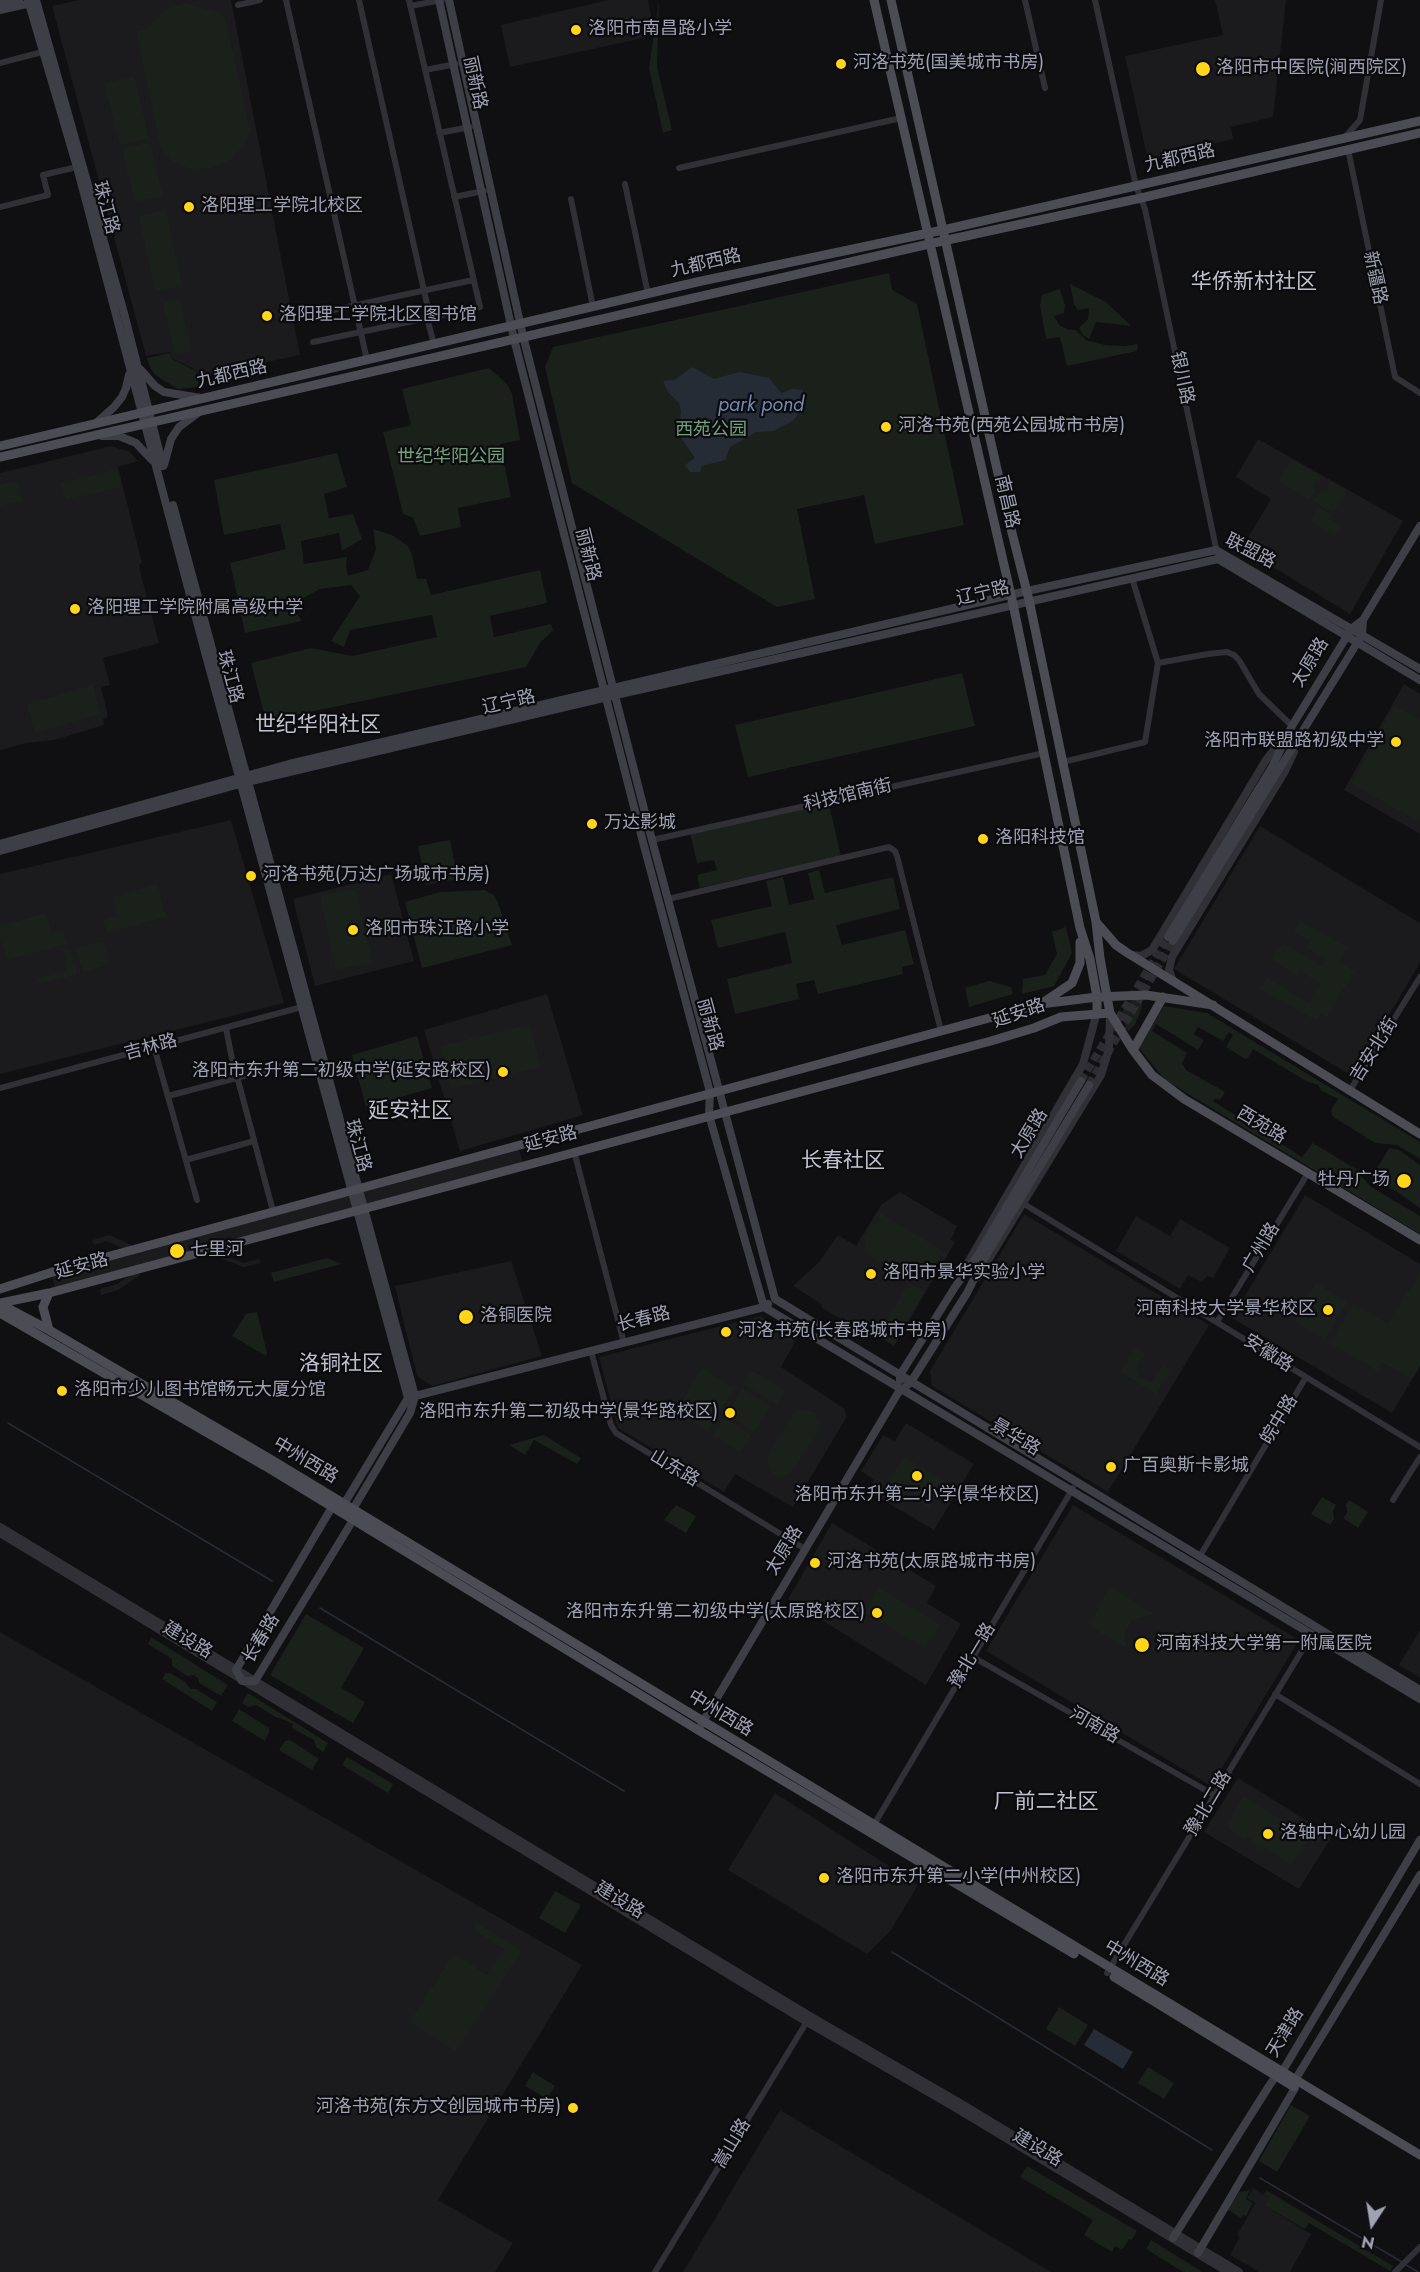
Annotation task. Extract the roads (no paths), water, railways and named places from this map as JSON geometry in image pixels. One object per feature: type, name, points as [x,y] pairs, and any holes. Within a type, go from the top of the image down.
[{"type":"main road","points":[[0,4],[19,0]]},
{"type":"main road","name":"丽新路","points":[[440,0],[458,64],[519,338],[610,692],[668,899],[715,1091],[709,1115]]},
{"type":"main road","name":"丽新路","points":[[449,0],[458,64]]},
{"type":"main road","name":"南昌路","points":[[874,0],[1012,600],[1079,923],[1102,996],[1110,1013]]},
{"type":"main road","name":"南昌路","points":[[891,0],[1003,498],[1028,596],[1095,919],[1102,996],[1097,1012]]},
{"type":"main road","points":[[0,10],[32,1]]},
{"type":"main road","name":"珠江路","points":[[32,1],[42,52],[134,369]]},
{"type":"main road","name":"珠江路","points":[[32,1],[161,469],[302,1007],[362,1208],[412,1397]]},
{"type":"main road","points":[[879,21],[888,27],[892,25],[895,18]]},
{"type":"main road","name":"九都西路","points":[[0,446],[648,294],[943,230],[1420,121]]},
{"type":"main road","name":"九都西路","points":[[0,457],[1420,133]]},
{"type":"main road","points":[[93,425],[114,407],[122,396],[134,369],[164,392],[205,399]]},
{"type":"main road","points":[[161,469],[171,439],[179,427],[192,416],[203,411]]},
{"type":"main road","points":[[92,435],[119,436],[136,443],[161,469]]},
{"type":"main road","name":"太原路","points":[[1363,620],[1360,639],[1171,939],[1272,767],[1292,726],[1349,632],[1363,620],[1420,526]]},
{"type":"main road","name":"联盟路","points":[[1028,596],[1132,578],[1217,554]]},
{"type":"main road","name":"联盟路","points":[[1012,600],[1217,554],[1349,632],[1420,680]]},
{"type":"main road","name":"辽宁路","points":[[0,844],[243,779],[1012,600]]},
{"type":"main road","name":"联盟路","points":[[1360,639],[1420,669]]},
{"type":"main road","name":"丽新路","points":[[610,692],[643,842],[715,1091],[725,1111]]},
{"type":"main road","name":"珠江路","points":[[243,779],[356,1190]]},
{"type":"main road","name":"辽宁路","points":[[0,851],[243,779]]},
{"type":"main road","points":[[1095,919],[1116,945],[1129,954],[1420,1134]]},
{"type":"main road","points":[[1079,923],[1087,931],[1092,929],[1095,919]]},
{"type":"main road","points":[[1041,1004],[1074,979],[1080,963],[1079,923]]},
{"type":"main road","name":"延安路","points":[[0,1289],[62,1269],[1041,1004],[1102,996],[1163,997],[1213,1005]]},
{"type":"main road","points":[[1133,1050],[1163,997]]},
{"type":"main road","points":[[1029,1007],[1035,1009],[1041,1017],[1041,1021],[1034,1028]]},
{"type":"main road","name":"延安路","points":[[0,1304],[49,1293],[991,1041],[1061,1017],[1097,1012],[1110,1013]]},
{"type":"main road","name":"西苑路","points":[[1110,1013],[1152,1075],[1184,1099],[1420,1240]]},
{"type":"main road","name":"太原路","points":[[700,1726],[900,1390],[911,1382],[967,1293],[984,1258],[1085,1083],[900,1375]]},
{"type":"main road","points":[[725,1111],[775,1299]]},
{"type":"main road","points":[[709,1115],[764,1307]]},
{"type":"main road","points":[[49,1293],[43,1307],[49,1330]]},
{"type":"main road","name":"长春路","points":[[412,1397],[764,1307],[775,1299]]},
{"type":"main road","name":"景华路","points":[[775,1299],[1420,1690]]},
{"type":"main road","name":"中州西路","points":[[0,1304],[49,1330],[353,1509],[700,1726]]},
{"type":"main road","name":"景华路","points":[[764,1307],[1420,1700]]},
{"type":"main road","name":"中州西路","points":[[0,1313],[265,1466],[872,1828],[1420,2162]]},
{"type":"main road","points":[[900,1375],[900,1390]]},
{"type":"main road","points":[[332,1507],[344,1504],[412,1397]]},
{"type":"main road","points":[[353,1520],[353,1509],[410,1413],[412,1397]]},
{"type":"main road","name":"长春路","points":[[332,1507],[236,1670],[242,1681],[255,1681],[353,1520]]},
{"type":"main road","name":"天津路","points":[[1175,2236],[1279,2074],[1420,1840]]},
{"type":"main road","name":"天津路","points":[[1200,2251],[1295,2084],[1419,1879]]},
{"type":"main road","name":"中州西路","points":[[1295,2084],[1420,2156]]},
{"type":"street","points":[[238,5],[260,0]]},
{"type":"street","points":[[286,0],[367,360]]},
{"type":"street","points":[[359,0],[434,344]]},
{"type":"street","points":[[313,342],[480,307],[409,3],[440,0]]},
{"type":"street","points":[[1025,0],[1045,88]]},
{"type":"street","name":"银川路","points":[[1097,0],[1186,399],[1217,554]]},
{"type":"street","points":[[1345,137],[1360,120],[1382,0]]},
{"type":"street","points":[[0,63],[42,52]]},
{"type":"street","points":[[425,70],[458,64]]},
{"type":"street","points":[[679,168],[901,118]]},
{"type":"street","points":[[439,133],[472,127]]},
{"type":"street","name":"新疆路","points":[[1348,149],[1395,377],[1420,393]]},
{"type":"street","points":[[0,207],[48,195],[43,175],[77,167]]},
{"type":"street","points":[[625,184],[648,294]]},
{"type":"street","points":[[454,197],[486,191]]},
{"type":"street","points":[[571,199],[594,307]]},
{"type":"street","points":[[305,316],[473,280]]},
{"type":"street","points":[[1063,762],[1145,742],[1158,663],[1132,578]]},
{"type":"street","points":[[1158,663],[1208,654],[1227,652],[1234,654],[1259,694],[1292,726]]},
{"type":"street","name":"太原路","points":[[1129,954],[1141,956],[1152,950],[1266,760],[1292,726]]},
{"type":"street","name":"太原路","points":[[1174,982],[1169,970],[1172,957],[1284,773],[1304,731]]},
{"type":"street","name":"科技馆南街","points":[[652,840],[1044,753]]},
{"type":"street","points":[[668,899],[889,847],[897,856],[940,1031]]},
{"type":"street","name":"吉安北街","points":[[1349,1092],[1420,977]]},
{"type":"street","name":"吉林路","points":[[0,1088],[302,1007]]},
{"type":"street","points":[[955,1287],[972,1252],[1083,1064],[1097,1012]]},
{"type":"street","points":[[967,1293],[989,1261],[1101,1075],[1109,1049],[1110,1013]]},
{"type":"street","points":[[226,1028],[273,1212]]},
{"type":"street","points":[[154,1047],[197,1200]]},
{"type":"street","points":[[168,1096],[293,1063]]},
{"type":"street","points":[[186,1160],[254,1141]]},
{"type":"street","points":[[574,1151],[624,1343]]},
{"type":"street","name":"广州路","points":[[1217,1322],[1308,1173]]},
{"type":"street","name":"安徽路","points":[[1024,1204],[1420,1447]]},
{"type":"street","name":"山东路","points":[[591,1351],[611,1425],[616,1433],[805,1549]]},
{"type":"street","name":"皖中路","points":[[1200,1556],[1306,1377]]},
{"type":"street","points":[[1394,1500],[1420,1457]]},
{"type":"street","name":"豫北一路","points":[[872,1828],[1076,1482]]},
{"type":"street","name":"建设路","points":[[0,1527],[810,2020]]},
{"type":"street","name":"建设路","points":[[0,1533],[242,1681],[810,2020],[960,2103],[1175,2236],[1239,2272]]},
{"type":"street","name":"豫北二路","points":[[1108,1971],[1312,1634]]},
{"type":"street","name":"河南路","points":[[973,1657],[1214,1795]]},
{"type":"street","points":[[1275,1694],[1420,1784]]},
{"type":"street","name":"嵩山路","points":[[657,2272],[810,2020]]},
{"type":"street","points":[[1395,2271],[1420,2247]]},
{"type":"street","name":"建设路","points":[[1200,2251],[1228,2272]]},
{"type":"water","name":"park pond","points":[[692,367],[714,379],[740,372],[769,378],[781,393],[792,389],[803,390],[804,405],[794,420],[774,431],[756,432],[730,447],[725,460],[702,466],[700,472],[690,472],[685,465],[695,458],[682,439],[679,429],[681,412],[679,403],[668,392],[663,381],[675,380]]},
{"type":"water","points":[[1094,2029],[1133,2052],[1123,2069],[1084,2045]]},
{"type":"waterway","points":[[8,1423],[272,1581]]},
{"type":"waterway","points":[[320,1608],[624,1791]]},
{"type":"waterway","points":[[892,1952],[1212,2150]]},
{"type":"waterway","points":[[1260,2178],[1402,2262]]},
{"type":"waterway","points":[[1406,2265],[1418,2272]]},
{"type":"tunnel","points":[[1081,1081],[1168,937]]},
{"type":"tunnel","points":[[1089,1085],[1173,941]]},
{"type":"place","name":"洛阳市南昌路小学","points":[[576,30]]},
{"type":"place","name":"河洛书苑(国美城市书房)","points":[[841,64]]},
{"type":"place","name":"洛阳市中医院(涧西院区)","points":[[1203,69]]},
{"type":"place","name":"洛阳理工学院北校区","points":[[189,207]]},
{"type":"place","name":"洛阳理工学院北区图书馆","points":[[267,316]]},
{"type":"place","name":"河洛书苑(西苑公园城市书房)","points":[[886,427]]},
{"type":"place","name":"洛阳理工学院附属高级中学","points":[[75,609]]},
{"type":"place","name":"洛阳市联盟路初级中学","points":[[1396,742]]},
{"type":"place","name":"万达影城","points":[[592,824]]},
{"type":"place","name":"洛阳科技馆","points":[[983,839]]},
{"type":"place","name":"河洛书苑(万达广场城市书房)","points":[[251,876]]},
{"type":"place","name":"洛阳市珠江路小学","points":[[353,930]]},
{"type":"place","name":"洛阳市东升第二初级中学(延安路校区)","points":[[503,1072]]},
{"type":"place","name":"牡丹广场","points":[[1404,1181]]},
{"type":"place","name":"七里河","points":[[177,1251]]},
{"type":"place","name":"洛阳市景华实验小学","points":[[871,1274]]},
{"type":"place","name":"河南科技大学景华校区","points":[[1328,1310]]},
{"type":"place","name":"洛铜医院","points":[[466,1317]]},
{"type":"place","name":"河洛书苑(长春路城市书房)","points":[[726,1332]]},
{"type":"place","name":"洛阳市少儿图书馆畅元大厦分馆","points":[[62,1391]]},
{"type":"place","name":"洛阳市东升第二初级中学(景华路校区)","points":[[730,1413]]},
{"type":"place","name":"广百奥斯卡影城","points":[[1111,1467]]},
{"type":"place","name":"洛阳市东升第二小学(景华校区)","points":[[917,1476]]},
{"type":"place","name":"河洛书苑(太原路城市书房)","points":[[815,1563]]},
{"type":"place","name":"洛阳市东升第二初级中学(太原路校区)","points":[[877,1613]]},
{"type":"place","name":"河南科技大学第一附属医院","points":[[1142,1645]]},
{"type":"place","name":"洛轴中心幼儿园","points":[[1268,1834]]},
{"type":"place","name":"洛阳市东升第二小学(中州校区)","points":[[824,1878]]},
{"type":"place","name":"河洛书苑(东方文创园城市书房)","points":[[573,2108]]},
{"type":"district","name":"华侨新村社区","points":[[1254,283]]},
{"type":"district","name":"世纪华阳社区","points":[[318,726]]},
{"type":"district","name":"延安社区","points":[[410,1112]]},
{"type":"district","name":"长春社区","points":[[843,1162]]},
{"type":"district","name":"洛铜社区","points":[[341,1365]]},
{"type":"district","name":"厂前二社区","points":[[1046,1803]]},
{"type":"park label","name":"西苑公园","points":[[711,431]]},
{"type":"park label","name":"世纪华阳公园","points":[[451,458]]}]
